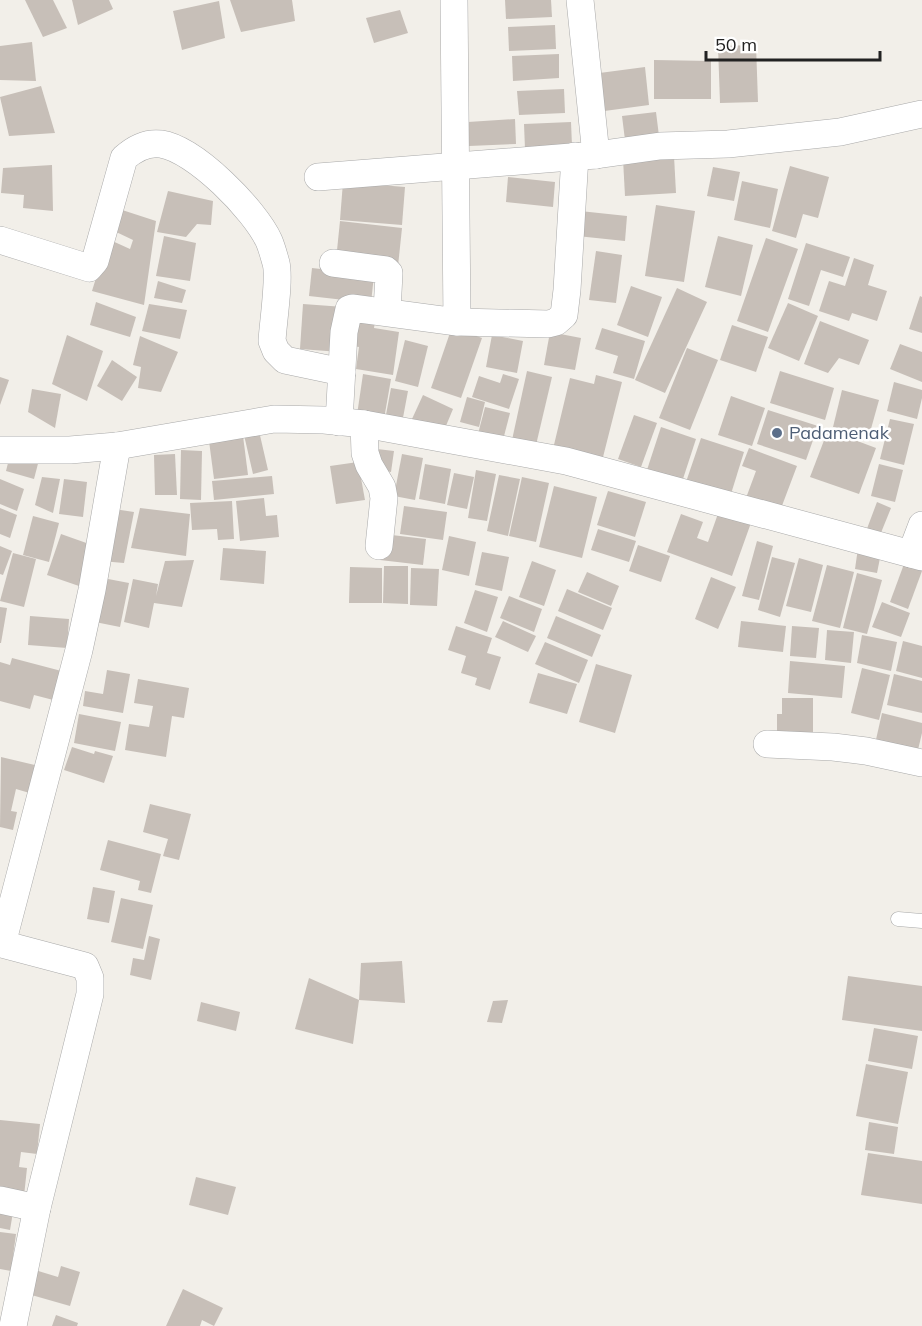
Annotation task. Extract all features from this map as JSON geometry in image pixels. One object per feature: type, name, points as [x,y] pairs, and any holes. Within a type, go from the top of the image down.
[{"type":"street","points":[[454,0],[457,322]]},
{"type":"street","points":[[379,546],[384,498],[382,488],[369,465],[351,423],[342,372],[344,332],[349,309],[457,322],[548,324],[556,322],[564,315],[585,156],[580,0]]},
{"type":"street","points":[[318,177],[585,156],[660,146],[728,144],[840,132],[922,114]]},
{"type":"street","points":[[0,240],[89,268],[95,261],[124,158],[135,148],[161,144],[197,161],[226,186],[253,215],[269,241],[277,266],[272,341],[276,351],[285,360],[342,372]]},
{"type":"street","points":[[333,263],[386,270],[389,273],[387,312]]},
{"type":"street","points":[[0,450],[70,450],[117,446],[274,419],[351,423],[566,461],[916,555],[922,525]]},
{"type":"street","points":[[13,1326],[37,1208],[90,994],[90,978],[85,966],[1,943],[79,650],[117,446]]},
{"type":"street","points":[[766,744],[844,748],[921,760]]},
{"type":"street","points":[[0,1200],[37,1208]]},
{"type":"lane","points":[[898,919],[922,921]]},
{"type":"building","points":[[25,0],[53,0],[67,28],[43,37]]},
{"type":"building","points":[[72,0],[109,0],[113,9],[78,25]]},
{"type":"building","points":[[230,0],[292,0],[295,21],[241,32]]},
{"type":"building","points":[[505,0],[551,0],[552,17],[506,19]]},
{"type":"building","points":[[219,1],[225,38],[182,50],[173,11]]},
{"type":"building","points":[[400,10],[408,33],[374,43],[366,18]]},
{"type":"building","points":[[555,25],[556,49],[509,51],[508,27]]},
{"type":"building","points":[[32,42],[36,81],[0,80],[0,46]]},
{"type":"building","points":[[756,45],[758,102],[720,103],[718,46]]},
{"type":"building","points":[[559,54],[559,78],[513,81],[512,56]]},
{"type":"building","points":[[654,60],[711,61],[711,99],[654,99]]},
{"type":"building","points":[[645,67],[649,105],[597,112],[592,74]]},
{"type":"building","points":[[41,86],[55,133],[9,136],[0,97]]},
{"type":"building","points":[[564,89],[565,113],[519,115],[517,91]]},
{"type":"building","points":[[656,112],[659,136],[625,140],[622,116]]},
{"type":"building","points":[[515,119],[516,144],[469,146],[468,122]]},
{"type":"building","points":[[571,122],[572,146],[525,149],[524,124]]},
{"type":"building","points":[[674,156],[676,193],[625,196],[623,159]]},
{"type":"building","points":[[52,165],[53,211],[23,208],[24,195],[1,193],[3,168]]},
{"type":"building","points":[[790,166],[829,177],[818,218],[803,214],[796,238],[772,231]]},
{"type":"building","points":[[713,167],[740,172],[734,201],[707,196]]},
{"type":"building","points":[[508,177],[555,182],[553,207],[506,202]]},
{"type":"building","points":[[742,181],[778,189],[770,228],[734,220]]},
{"type":"building","points":[[343,182],[405,187],[402,225],[340,220]]},
{"type":"building","points":[[168,191],[213,201],[211,225],[197,224],[186,237],[157,232]]},
{"type":"building","points":[[656,205],[695,211],[684,282],[645,276]]},
{"type":"building","points":[[116,208],[156,221],[144,305],[92,291],[108,239],[130,249],[133,240],[112,230]]},
{"type":"building","points":[[580,211],[627,216],[625,241],[577,236]]},
{"type":"building","points":[[340,221],[402,228],[398,266],[336,260]]},
{"type":"building","points":[[164,236],[196,243],[190,281],[156,276]]},
{"type":"building","points":[[718,236],[753,245],[741,296],[705,287]]},
{"type":"building","points":[[766,238],[798,249],[768,332],[737,321]]},
{"type":"building","points":[[806,243],[850,257],[843,277],[821,270],[809,306],[788,299]]},
{"type":"building","points":[[596,251],[622,255],[616,303],[589,300]]},
{"type":"building","points":[[854,258],[874,265],[868,285],[887,291],[877,321],[852,313],[849,321],[819,311],[829,281],[845,286]]},
{"type":"building","points":[[312,268],[374,275],[371,303],[309,296]]},
{"type":"building","points":[[158,281],[186,290],[182,303],[154,298]]},
{"type":"building","points":[[631,286],[662,297],[648,337],[617,325]]},
{"type":"building","points":[[677,288],[707,302],[665,393],[635,380]]},
{"type":"building","points":[[920,296],[922,297],[922,333],[909,329]]},
{"type":"building","points":[[96,302],[136,317],[130,337],[90,325]]},
{"type":"building","points":[[788,303],[818,316],[799,361],[768,348]]},
{"type":"building","points":[[149,304],[187,310],[180,339],[142,331]]},
{"type":"building","points":[[303,304],[344,307],[340,352],[300,349]]},
{"type":"building","points":[[351,311],[376,315],[374,328],[399,332],[393,375],[356,369],[359,347],[346,345]]},
{"type":"building","points":[[820,321],[869,340],[859,365],[839,358],[828,373],[804,364]]},
{"type":"building","points":[[732,325],[768,337],[756,372],[720,360]]},
{"type":"building","points":[[452,327],[482,338],[461,398],[431,388]]},
{"type":"building","points":[[602,328],[645,341],[634,379],[613,373],[618,356],[595,349]]},
{"type":"building","points":[[550,332],[581,338],[575,370],[544,365]]},
{"type":"building","points":[[67,335],[103,351],[87,401],[52,384]]},
{"type":"building","points":[[492,335],[523,341],[517,373],[486,367]]},
{"type":"building","points":[[140,336],[178,352],[161,392],[138,388],[141,367],[133,365]]},
{"type":"building","points":[[405,340],[428,346],[418,387],[395,381]]},
{"type":"building","points":[[900,344],[922,352],[922,382],[890,369]]},
{"type":"building","points":[[687,348],[718,360],[690,430],[659,418]]},
{"type":"building","points":[[112,360],[137,377],[122,401],[97,386]]},
{"type":"building","points":[[527,371],[552,377],[536,445],[512,440]]},
{"type":"building","points":[[780,371],[834,388],[825,420],[770,403]]},
{"type":"building","points":[[363,374],[391,379],[384,419],[357,415]]},
{"type":"building","points":[[503,374],[519,379],[509,409],[472,397],[479,376],[500,383]]},
{"type":"building","points":[[596,375],[622,382],[602,461],[553,449],[570,378],[594,384]]},
{"type":"building","points":[[0,377],[9,380],[0,405]]},
{"type":"building","points":[[894,382],[922,390],[917,419],[887,411]]},
{"type":"building","points":[[391,388],[408,391],[402,423],[385,420]]},
{"type":"building","points":[[32,389],[61,394],[55,428],[28,412]]},
{"type":"building","points":[[842,390],[879,400],[869,436],[833,427]]},
{"type":"building","points":[[423,395],[453,409],[443,433],[412,419]]},
{"type":"building","points":[[731,396],[765,408],[752,446],[718,435]]},
{"type":"building","points":[[467,397],[485,402],[479,427],[460,422]]},
{"type":"building","points":[[485,407],[510,413],[503,440],[478,434]]},
{"type":"building","points":[[768,410],[818,426],[806,460],[757,444]]},
{"type":"building","points":[[634,415],[657,423],[641,467],[618,459]]},
{"type":"building","points":[[890,419],[914,424],[904,465],[880,459]]},
{"type":"building","points":[[661,427],[696,439],[681,485],[646,473]]},
{"type":"building","points":[[828,430],[876,448],[859,494],[810,477]]},
{"type":"building","points":[[259,431],[268,470],[253,474],[244,435]]},
{"type":"building","points":[[243,436],[248,475],[214,479],[209,441]]},
{"type":"building","points":[[701,438],[744,452],[730,497],[686,482]]},
{"type":"building","points":[[749,448],[797,466],[780,511],[746,498],[756,471],[742,466]]},
{"type":"building","points":[[377,449],[394,451],[391,472],[373,469]]},
{"type":"building","points":[[181,450],[202,451],[201,500],[180,499]]},
{"type":"building","points":[[175,454],[177,495],[155,495],[154,455]]},
{"type":"building","points":[[402,454],[423,458],[415,500],[394,496]]},
{"type":"building","points":[[10,455],[40,456],[34,479],[6,471]]},
{"type":"building","points":[[358,462],[365,500],[336,504],[330,466]]},
{"type":"building","points":[[425,464],[451,469],[445,504],[419,499]]},
{"type":"building","points":[[879,464],[903,470],[895,502],[871,496]]},
{"type":"building","points":[[476,470],[496,474],[487,521],[468,518]]},
{"type":"building","points":[[454,473],[474,477],[467,509],[447,505]]},
{"type":"building","points":[[499,475],[520,479],[508,536],[487,531]]},
{"type":"building","points":[[272,476],[274,494],[214,500],[212,481]]},
{"type":"building","points":[[42,477],[60,479],[53,513],[35,505]]},
{"type":"building","points":[[522,477],[549,483],[536,542],[509,536]]},
{"type":"building","points":[[0,479],[24,489],[17,511],[0,504]]},
{"type":"building","points":[[64,479],[87,482],[83,517],[59,514]]},
{"type":"building","points":[[554,486],[597,497],[582,558],[539,547]]},
{"type":"building","points":[[608,491],[646,502],[635,537],[597,525]]},
{"type":"building","points":[[264,498],[266,516],[277,515],[279,537],[240,541],[236,501]]},
{"type":"building","points":[[232,501],[234,539],[218,540],[217,529],[192,530],[190,503]]},
{"type":"building","points":[[877,502],[891,508],[878,540],[865,534]]},
{"type":"building","points":[[404,506],[447,512],[443,540],[400,534]]},
{"type":"building","points":[[0,508],[17,515],[10,538],[0,534]]},
{"type":"building","points":[[140,508],[190,514],[186,556],[131,548]]},
{"type":"building","points":[[720,508],[752,520],[732,576],[667,552],[681,514],[703,522],[697,538],[708,542]]},
{"type":"building","points":[[114,509],[134,512],[124,563],[101,561]]},
{"type":"building","points":[[33,516],[59,523],[49,562],[23,555]]},
{"type":"building","points":[[598,529],[636,541],[629,562],[591,550]]},
{"type":"building","points":[[61,534],[92,545],[79,586],[47,575]]},
{"type":"building","points":[[383,534],[426,539],[423,565],[380,560]]},
{"type":"building","points":[[449,536],[476,542],[469,576],[442,570]]},
{"type":"building","points":[[757,541],[773,546],[759,600],[742,596]]},
{"type":"building","points":[[638,545],[670,556],[661,582],[629,571]]},
{"type":"building","points":[[0,546],[12,551],[3,575],[0,574]]},
{"type":"building","points":[[223,548],[266,551],[264,584],[220,580]]},
{"type":"building","points":[[858,548],[881,553],[877,573],[855,569]]},
{"type":"building","points":[[482,552],[509,557],[502,591],[475,585]]},
{"type":"building","points":[[13,553],[36,559],[24,607],[0,601]]},
{"type":"building","points":[[772,557],[795,563],[780,617],[758,610]]},
{"type":"building","points":[[799,558],[823,565],[811,612],[786,606]]},
{"type":"building","points":[[194,560],[182,607],[154,603],[149,628],[124,622],[133,579],[158,584],[156,596],[165,561]]},
{"type":"building","points":[[532,561],[556,570],[544,606],[519,597]]},
{"type":"building","points":[[904,564],[922,571],[908,609],[890,602]]},
{"type":"building","points":[[827,565],[854,572],[840,628],[812,621]]},
{"type":"building","points":[[384,566],[408,566],[408,604],[383,603]]},
{"type":"building","points":[[350,567],[382,568],[382,603],[349,603]]},
{"type":"building","points":[[411,568],[439,569],[437,606],[410,605]]},
{"type":"building","points":[[587,572],[619,586],[611,606],[578,592]]},
{"type":"building","points":[[857,573],[882,580],[867,634],[843,628]]},
{"type":"building","points":[[711,577],[736,587],[718,629],[695,619]]},
{"type":"building","points":[[103,578],[129,583],[120,627],[95,622]]},
{"type":"building","points":[[567,589],[612,608],[603,630],[558,611]]},
{"type":"building","points":[[475,590],[498,597],[487,632],[464,623]]},
{"type":"building","points":[[509,596],[542,609],[534,632],[500,618]]},
{"type":"building","points":[[882,602],[910,613],[901,637],[872,627]]},
{"type":"building","points":[[0,607],[7,608],[1,643],[0,643]]},
{"type":"building","points":[[30,616],[69,619],[67,648],[28,645]]},
{"type":"building","points":[[556,616],[601,635],[592,657],[547,638]]},
{"type":"building","points":[[503,621],[536,636],[528,652],[495,637]]},
{"type":"building","points":[[741,621],[786,626],[783,652],[738,647]]},
{"type":"building","points":[[456,626],[492,638],[487,653],[501,657],[490,690],[475,685],[477,678],[461,673],[466,656],[448,650]]},
{"type":"building","points":[[792,626],[819,628],[816,658],[790,656]]},
{"type":"building","points":[[827,630],[854,632],[851,663],[825,660]]},
{"type":"building","points":[[862,635],[897,642],[891,671],[857,663]]},
{"type":"building","points":[[903,641],[922,646],[922,678],[896,671]]},
{"type":"building","points":[[545,642],[588,660],[579,683],[535,664]]},
{"type":"building","points":[[12,658],[69,673],[61,702],[34,695],[30,709],[0,701],[0,662],[10,665]]},
{"type":"building","points":[[790,661],[845,666],[842,698],[788,693]]},
{"type":"building","points":[[596,664],[632,675],[615,733],[579,722]]},
{"type":"building","points":[[862,668],[890,675],[879,720],[851,713]]},
{"type":"building","points":[[107,670],[130,674],[123,713],[83,706],[85,691],[103,694]]},
{"type":"building","points":[[538,673],[577,684],[567,714],[529,703]]},
{"type":"building","points":[[894,674],[922,681],[922,713],[887,705]]},
{"type":"building","points":[[138,679],[189,688],[184,718],[172,716],[166,757],[125,750],[129,724],[149,727],[153,706],[134,703]]},
{"type":"building","points":[[782,698],[813,698],[813,738],[777,739],[777,714],[782,714]]},
{"type":"building","points":[[882,713],[922,723],[917,754],[875,744]]},
{"type":"building","points":[[79,714],[121,722],[115,751],[74,743]]},
{"type":"building","points":[[72,747],[94,754],[95,751],[113,756],[104,783],[64,770]]},
{"type":"building","points":[[1,757],[39,766],[33,794],[16,789],[11,811],[17,812],[13,830],[0,827]]},
{"type":"building","points":[[150,804],[191,814],[179,860],[163,856],[168,839],[143,832]]},
{"type":"building","points":[[108,840],[161,854],[151,893],[138,890],[140,881],[100,870]]},
{"type":"building","points":[[93,887],[115,891],[109,923],[87,919]]},
{"type":"building","points":[[121,898],[153,905],[143,949],[111,942]]},
{"type":"building","points":[[149,936],[160,939],[151,980],[130,975],[133,958],[144,960]]},
{"type":"building","points":[[402,961],[405,1003],[359,1000],[361,963]]},
{"type":"building","points":[[848,976],[922,986],[922,1031],[842,1020]]},
{"type":"building","points":[[309,978],[359,1000],[353,1044],[295,1029]]},
{"type":"building","points":[[508,1000],[502,1023],[487,1022],[493,1001]]},
{"type":"building","points":[[201,1002],[240,1012],[236,1031],[197,1021]]},
{"type":"building","points":[[874,1028],[918,1036],[912,1069],[868,1061]]},
{"type":"building","points":[[866,1064],[908,1072],[898,1124],[856,1116]]},
{"type":"building","points":[[0,1120],[40,1124],[37,1154],[21,1152],[19,1167],[27,1168],[24,1196],[0,1193]]},
{"type":"building","points":[[869,1122],[898,1127],[894,1154],[865,1150]]},
{"type":"building","points":[[868,1153],[922,1161],[922,1204],[861,1195]]},
{"type":"building","points":[[196,1177],[236,1187],[228,1215],[189,1205]]},
{"type":"building","points":[[0,1203],[14,1206],[10,1230],[0,1228]]},
{"type":"building","points":[[0,1232],[16,1234],[11,1271],[0,1269]]},
{"type":"building","points":[[61,1266],[80,1272],[70,1306],[28,1294],[35,1270],[58,1277]]},
{"type":"building","points":[[183,1289],[223,1308],[214,1326],[202,1320],[200,1326],[166,1326]]},
{"type":"building","points":[[56,1315],[78,1323],[77,1326],[52,1326]]},
{"type":"place","name":"Padamenak","points":[[777,433]]}]
